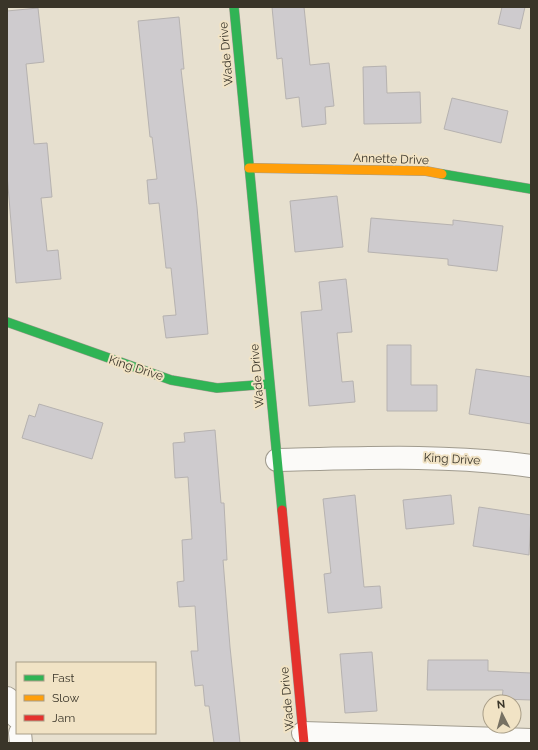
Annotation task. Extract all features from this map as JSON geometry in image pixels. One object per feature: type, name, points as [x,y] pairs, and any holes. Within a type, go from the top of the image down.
[{"type":"street","name":"Wade Drive","points":[[234,7],[303,738]]},
{"type":"street","name":"Annette Drive","points":[[249,168],[426,171],[531,189]]},
{"type":"street","name":"King Drive","points":[[7,322],[122,364],[171,380],[217,388],[269,384]]},
{"type":"street","name":"King Drive","points":[[276,460],[427,457],[505,462],[531,466]]},
{"type":"street","points":[[7,698],[12,702],[16,715]]},
{"type":"street","points":[[303,738],[531,740]]},
{"type":"building","points":[[272,7],[304,7],[310,65],[329,63],[334,106],[325,107],[326,124],[302,127],[299,97],[286,99],[282,58],[277,59]]},
{"type":"building","points":[[502,7],[525,7],[520,29],[498,24]]},
{"type":"building","points":[[38,8],[44,62],[26,64],[34,144],[47,143],[52,197],[41,198],[47,251],[58,250],[61,279],[16,283],[7,174],[7,11]]},
{"type":"building","points":[[179,17],[184,69],[181,69],[197,207],[208,334],[166,338],[163,316],[176,315],[171,268],[166,268],[159,203],[149,204],[147,180],[157,179],[152,137],[150,137],[138,21]]},
{"type":"building","points":[[386,66],[387,93],[420,92],[421,123],[364,124],[363,67]]},
{"type":"building","points":[[452,98],[508,111],[501,143],[444,129]]},
{"type":"building","points":[[337,196],[343,247],[295,252],[290,201]]},
{"type":"building","points":[[371,218],[453,225],[453,220],[503,226],[497,271],[448,265],[448,259],[368,252]]},
{"type":"building","points":[[346,279],[352,332],[337,333],[342,382],[353,381],[355,402],[309,406],[301,312],[322,310],[319,282]]},
{"type":"building","points":[[387,345],[411,345],[411,385],[437,385],[437,411],[387,411]]},
{"type":"building","points":[[476,369],[531,377],[531,424],[469,414]]},
{"type":"building","points":[[39,404],[103,423],[92,459],[22,438],[29,415],[35,417]]},
{"type":"building","points":[[215,430],[221,503],[224,503],[227,560],[223,560],[240,743],[214,743],[209,706],[205,706],[203,685],[195,686],[191,651],[198,651],[195,606],[179,607],[177,582],[184,581],[182,540],[192,539],[188,477],[175,478],[173,443],[185,442],[184,433]]},
{"type":"building","points":[[355,495],[364,587],[380,586],[382,608],[328,613],[324,574],[331,573],[323,499]]},
{"type":"building","points":[[451,495],[454,524],[406,529],[403,500]]},
{"type":"building","points":[[479,507],[531,515],[529,555],[473,546]]},
{"type":"building","points":[[372,652],[377,711],[345,713],[340,654]]},
{"type":"building","points":[[428,660],[488,660],[488,671],[531,673],[531,700],[522,700],[522,694],[503,694],[503,690],[427,690]]},
{"type":"traffic: fast","points":[[234,7],[282,510]]},
{"type":"traffic: fast","points":[[442,174],[531,189]]},
{"type":"traffic: fast","points":[[7,322],[171,380],[217,388],[269,384]]},
{"type":"traffic: slow","points":[[249,168],[426,171],[442,174]]},
{"type":"traffic: jam","points":[[282,510],[304,743]]}]
